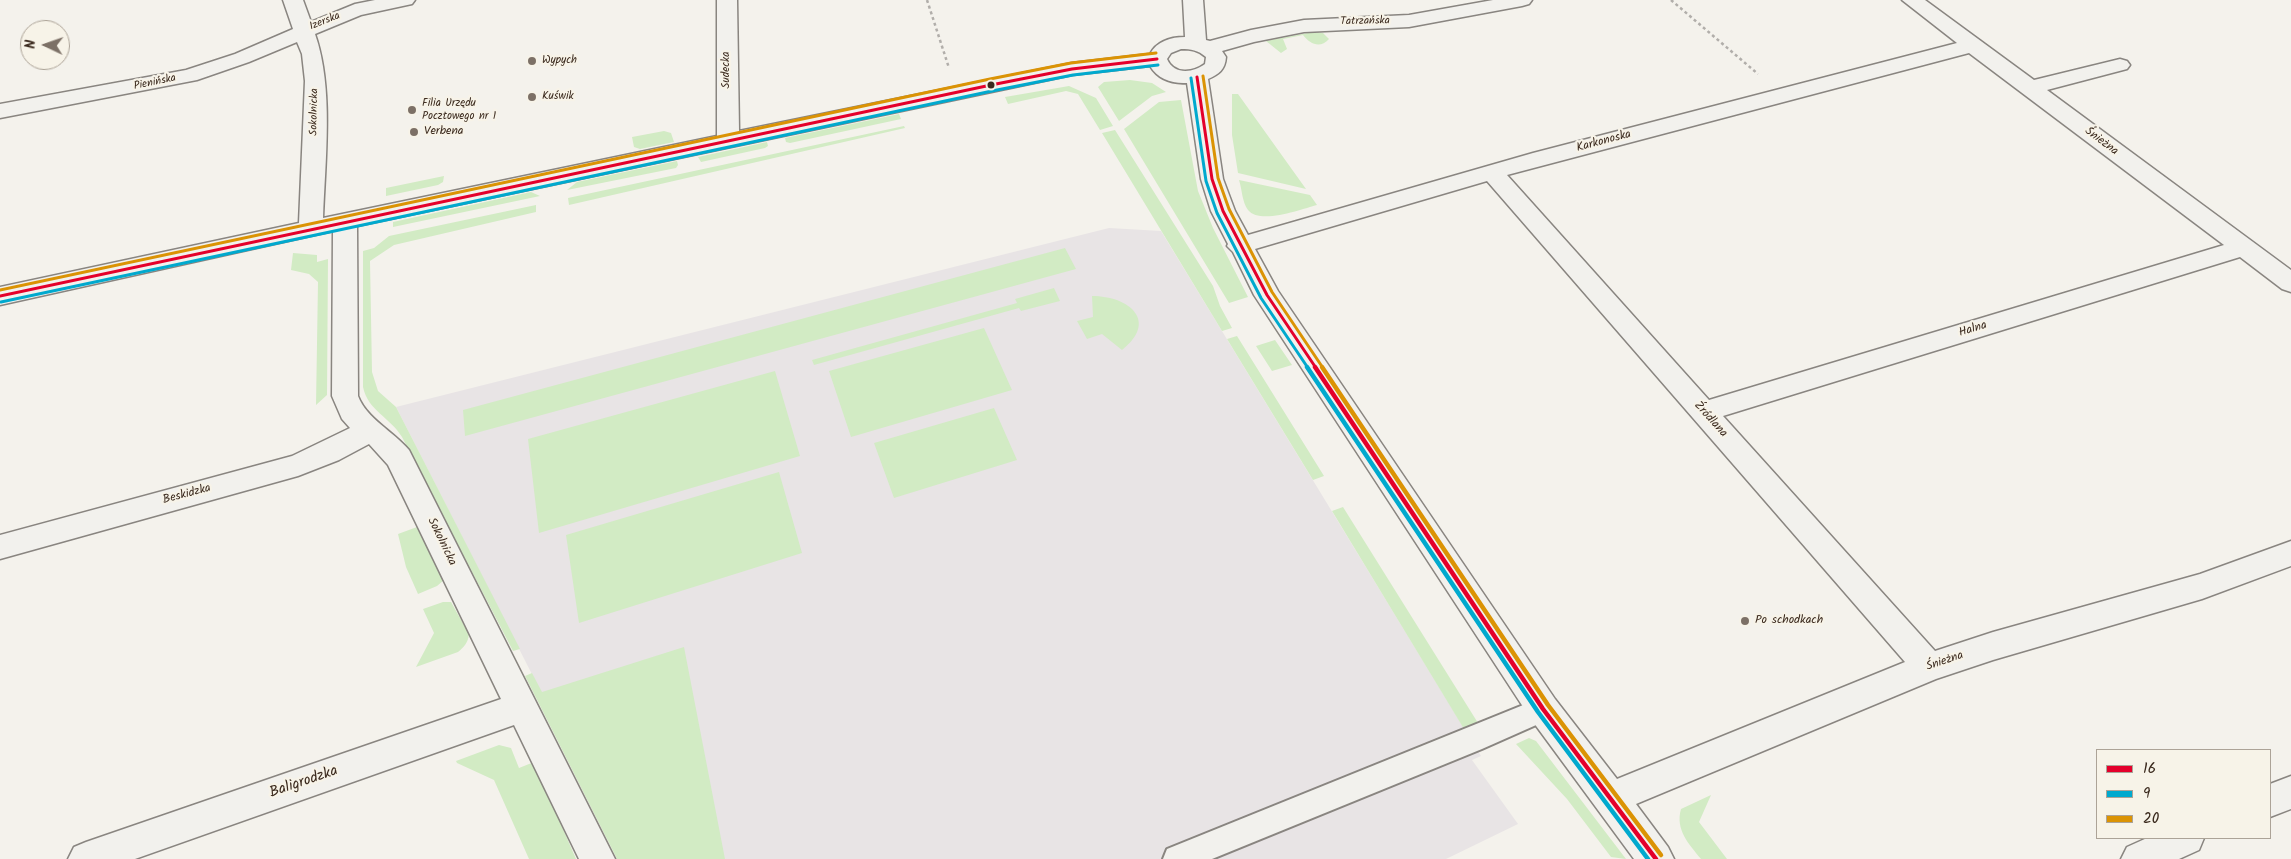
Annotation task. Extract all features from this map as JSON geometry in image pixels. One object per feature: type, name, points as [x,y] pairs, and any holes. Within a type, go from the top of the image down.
[{"type":"street","name":"Sokolnicka","points":[[293,0],[312,54],[316,81],[311,228]]},
{"type":"street","name":"Izerska","points":[[304,30],[355,10],[405,0]]},
{"type":"street","name":"Sudecka","points":[[728,0],[728,140]]},
{"type":"street","points":[[1193,0],[1202,46]]},
{"type":"street","name":"Tatrzańska","points":[[1202,46],[1304,26],[1410,21],[1522,0]]},
{"type":"street","name":"Śnieżna","points":[[1912,0],[2291,284]]},
{"type":"street","name":"Pienińska","points":[[0,111],[190,76],[242,58],[304,30]]},
{"type":"street","points":[[1178,43],[1202,46],[1213,52],[1217,62],[1211,71],[1197,77],[1187,78],[1169,74],[1158,65],[1157,59],[1163,49],[1178,43]]},
{"type":"street","name":"Karkonoska","points":[[1239,246],[1491,172],[1971,46]]},
{"type":"street","points":[[0,296],[311,228],[958,92],[1072,69],[1157,59]]},
{"type":"street","points":[[2029,88],[2120,65]]},
{"type":"street","points":[[1197,77],[1212,179],[1223,211],[1239,246],[1266,295],[1543,709],[1656,859]]},
{"type":"street","name":"Źródlana","points":[[1491,172],[1929,667]]},
{"type":"street","name":"Sokolnicka","points":[[344,221],[345,396],[349,410],[358,422],[386,443],[399,458],[597,859]]},
{"type":"street","name":"Halna","points":[[1703,412],[2243,248]]},
{"type":"street","name":"Beskidzka","points":[[0,546],[298,465],[329,452],[369,431]]},
{"type":"street","name":"Śnieżna","points":[[1609,799],[1929,667],[1993,646],[2202,586],[2291,553]]},
{"type":"street","name":"Baligrodzka","points":[[86,859],[522,707]]},
{"type":"street","points":[[2271,801],[2291,792]]},
{"type":"street","points":[[2139,859],[2185,839]]},
{"type":"lane","points":[[1177,859],[1472,740],[1543,709]]},
{"type":"path","points":[[927,0],[958,92]]},
{"type":"path","points":[[1671,0],[1782,95]]},
{"type":"shaded area","points":[[1109,228],[1161,231],[1481,756],[1472,760],[1518,824],[1446,859],[626,859],[396,407]]},
{"type":"green space","points":[[1313,32],[1323,33],[1329,39],[1319,45],[1312,43],[1303,35],[1283,39],[1287,49],[1281,53],[1266,41]]},
{"type":"green space","points":[[1130,80],[1152,83],[1166,92],[1152,96],[1119,121],[1098,87],[1104,82]]},
{"type":"green space","points":[[1069,86],[1096,98],[1113,126],[1100,130],[1078,94],[1066,91],[1008,104],[1005,97]]},
{"type":"green space","points":[[1232,94],[1238,94],[1306,189],[1238,173],[1232,135]]},
{"type":"green space","points":[[1181,100],[1198,191],[1213,228],[1248,297],[1229,303],[1124,129],[1159,102]]},
{"type":"green space","points":[[899,114],[901,119],[790,143],[786,142],[785,138]]},
{"type":"green space","points":[[904,126],[905,128],[569,205],[568,198]]},
{"type":"green space","points":[[1115,130],[1213,286],[1220,306],[1232,328],[1222,331],[1102,133]]},
{"type":"green space","points":[[664,131],[671,133],[674,142],[640,149],[634,147],[632,137]]},
{"type":"green space","points":[[767,142],[768,146],[765,148],[701,162],[698,157]]},
{"type":"green space","points":[[677,161],[678,165],[676,168],[567,190],[577,182]]},
{"type":"green space","points":[[444,176],[443,182],[438,185],[386,196],[386,188]]},
{"type":"green space","points":[[1239,180],[1310,195],[1317,205],[1281,215],[1262,216],[1254,214],[1246,207]]},
{"type":"green space","points":[[531,192],[540,196],[393,227],[393,222]]},
{"type":"green space","points":[[536,205],[536,212],[394,245],[370,261],[372,372],[378,391],[396,407],[520,649],[513,651],[402,437],[392,424],[374,408],[363,387],[363,251],[374,248],[389,236]]},
{"type":"green space","points":[[1065,248],[1076,269],[465,436],[463,410]]},
{"type":"green space","points":[[293,253],[317,255],[317,262],[328,259],[327,395],[316,405],[318,282],[309,274],[291,270]]},
{"type":"green space","points":[[1054,288],[1060,301],[1021,311],[1019,308],[814,365],[812,360],[1017,303],[1015,299]]},
{"type":"green space","points":[[1092,296],[1118,300],[1128,305],[1135,312],[1139,320],[1138,329],[1133,339],[1122,350],[1102,334],[1087,339],[1077,321],[1093,317]]},
{"type":"green space","points":[[984,328],[1012,390],[851,437],[829,371]]},
{"type":"green space","points":[[1237,336],[1324,476],[1313,480],[1227,339]]},
{"type":"green space","points":[[1275,340],[1292,365],[1272,371],[1256,346]]},
{"type":"green space","points":[[775,371],[800,456],[539,533],[528,439]]},
{"type":"green space","points":[[994,408],[1017,460],[894,498],[874,443]]},
{"type":"green space","points":[[779,472],[802,553],[579,623],[566,535]]},
{"type":"green space","points":[[1343,507],[1478,723],[1464,729],[1332,511]]},
{"type":"green space","points":[[417,527],[444,580],[437,586],[418,594],[406,567],[398,534]]},
{"type":"green space","points":[[443,602],[451,602],[469,634],[468,640],[458,652],[416,667],[434,633],[423,609]]},
{"type":"green space","points":[[684,647],[725,859],[617,859],[525,676],[532,673],[542,692]]},
{"type":"green space","points":[[1529,738],[1536,741],[1626,859],[1611,857],[1567,799],[1516,744]]},
{"type":"green space","points":[[499,745],[511,748],[519,768],[534,762],[576,859],[529,859],[494,780],[456,761]]},
{"type":"green space","points":[[1711,795],[1699,822],[1727,859],[1701,859],[1684,836],[1680,824],[1681,809]]},
{"type":"transit line","name":"20","points":[[0,290],[990,79],[1071,63],[1156,53]]},
{"type":"transit line","name":"16","points":[[0,296],[991,85],[1072,69],[1157,59]]},
{"type":"transit line","name":"9","points":[[1,302],[992,91],[1073,75],[1158,65]]},
{"type":"transit line","name":"20","points":[[1203,76],[1218,178],[1229,209],[1272,292],[1548,705],[1661,855]]},
{"type":"transit line","name":"16","points":[[1197,77],[1212,179],[1223,211],[1267,295],[1543,709],[1656,859]]},
{"type":"transit line","name":"9","points":[[1191,78],[1206,181],[1217,213],[1261,298],[1538,712],[1648,859]]},
{"type":"place","name":"Wypych","points":[[532,61]]},
{"type":"place","name":"Kuświk","points":[[532,97]]},
{"type":"place","name":"Filia Urzędu Pocztowego nr 1","points":[[412,110]]},
{"type":"place","name":"Verbena","points":[[414,132]]},
{"type":"place","name":"Po schodkach","points":[[1745,621]]}]
